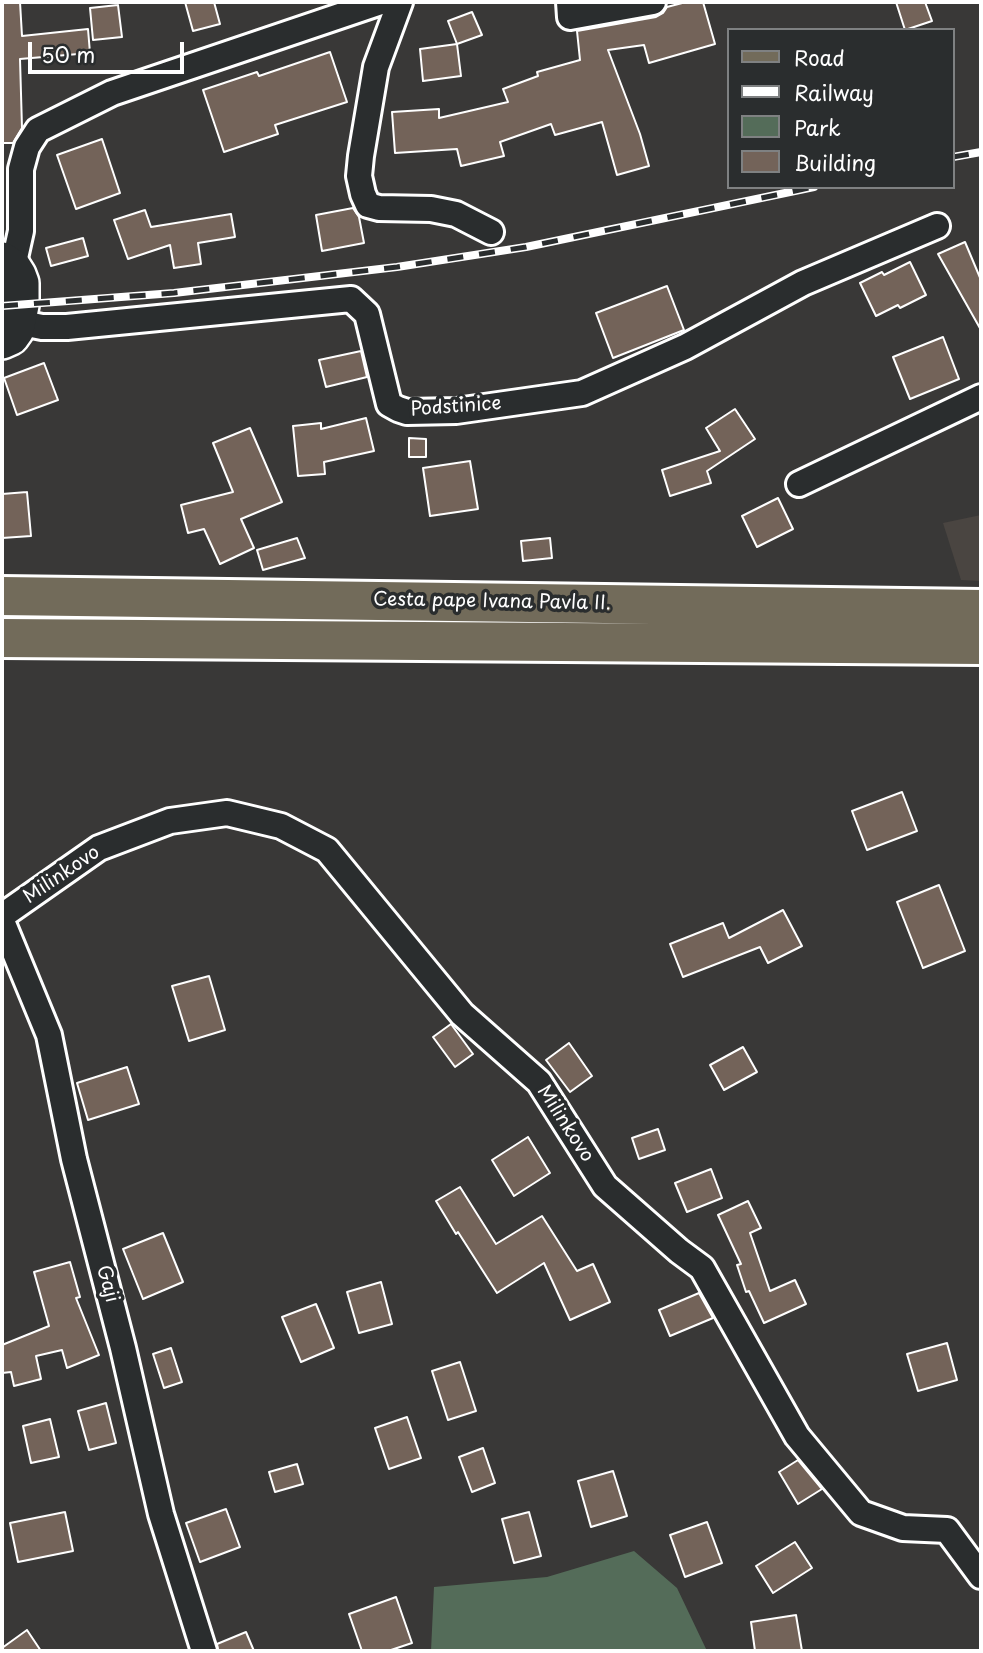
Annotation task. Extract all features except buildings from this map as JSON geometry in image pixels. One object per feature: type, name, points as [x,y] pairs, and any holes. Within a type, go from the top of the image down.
[{"type":"main road","name":"Cesta pape Ivana Pavla II.","points":[[2,596],[981,609]]},
{"type":"main road","name":"Cesta pape Ivana Pavla II.","points":[[2,638],[981,645]]},
{"type":"street","points":[[10,331],[21,305],[21,283],[8,264],[21,231],[21,169],[27,147],[38,130],[112,93],[381,2]]},
{"type":"street","points":[[400,2],[376,68],[359,176],[363,194],[368,205],[379,208],[431,209],[456,214],[491,232]]},
{"type":"street","points":[[569,2],[570,17],[653,2]]},
{"type":"street","name":"Podstinice","points":[[10,331],[351,299],[367,314],[389,404],[407,412],[456,411],[582,393],[685,347],[803,284],[937,226]]},
{"type":"street","points":[[799,484],[981,397]]},
{"type":"street","name":"Milinkovo","points":[[2,918],[99,848],[170,821],[228,813],[281,826],[327,850],[462,1014],[540,1082],[605,1186],[702,1268],[797,1436],[861,1513],[903,1528],[947,1530],[981,1576]]},
{"type":"street","name":"Gaji","points":[[2,918],[49,1035],[74,1159],[123,1348],[161,1514],[204,1651]]},
{"type":"shaded area","points":[[981,515],[981,581],[961,580],[943,523]]},
{"type":"green space","points":[[634,1551],[677,1588],[707,1651],[431,1651],[434,1587],[547,1577]]},
{"type":"railway","points":[[955,157],[981,152]]},
{"type":"railway","points":[[2,306],[174,293],[397,267],[526,247],[804,189]]}]
